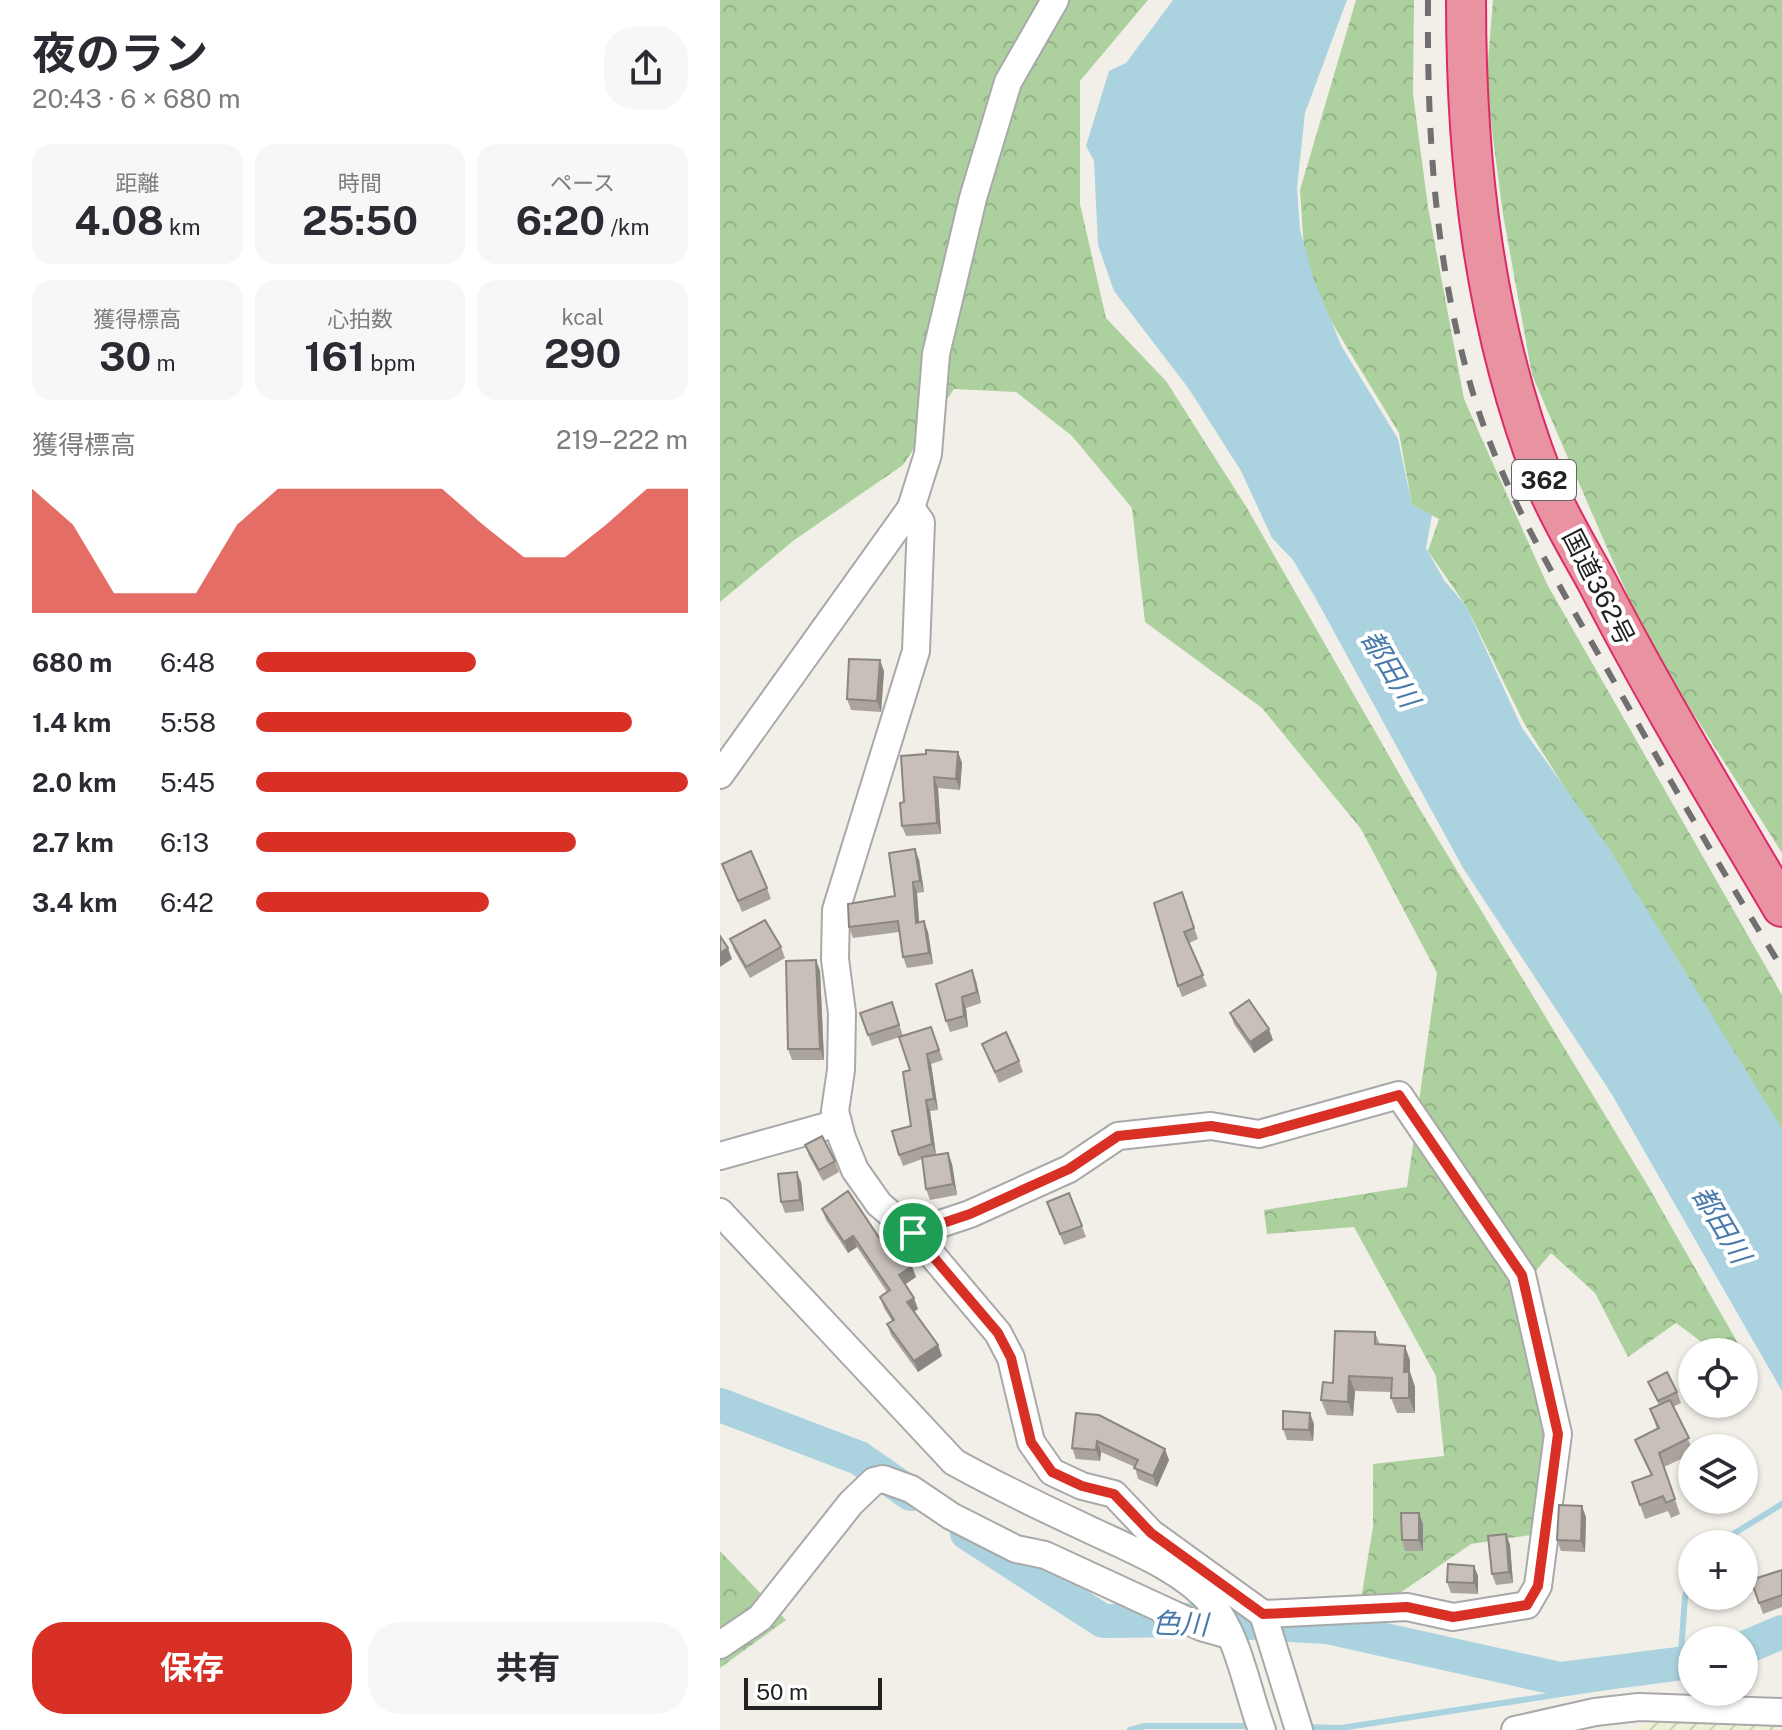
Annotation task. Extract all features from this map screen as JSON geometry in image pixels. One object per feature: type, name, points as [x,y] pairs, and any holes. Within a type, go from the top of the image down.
[{"type":"highway","name":"国道362号","points":[[1466,0],[1466,102],[1478,229],[1504,353],[1544,481],[1644,674],[1782,907]]},
{"type":"street","points":[[720,775],[911,508],[928,454],[936,354],[973,198],[1008,82],[1055,0]]},
{"type":"street","points":[[911,508],[921,522],[916,651],[836,910],[835,959],[842,1013],[841,1070],[835,1111],[838,1123],[855,1170],[879,1204],[913,1233],[998,1333],[1011,1358],[1031,1442],[1052,1472],[1082,1486],[1114,1494],[1151,1533],[1263,1614],[1299,1730]]},
{"type":"street","points":[[913,1233],[970,1214],[1069,1169],[1118,1136],[1211,1126],[1259,1134],[1399,1095],[1522,1275],[1558,1434],[1538,1586],[1527,1605],[1453,1617],[1407,1607],[1263,1614]]},
{"type":"street","points":[[720,1156],[838,1123]]},
{"type":"street","points":[[720,1212],[954,1462],[1133,1550],[1178,1577],[1212,1604],[1229,1635],[1262,1730]]},
{"type":"street","points":[[720,1645],[760,1618],[851,1503],[874,1481],[883,1479],[911,1489],[951,1516],[1016,1549],[1045,1555],[1201,1627],[1229,1635]]},
{"type":"street","points":[[1515,1730],[1595,1712],[1639,1707],[1782,1712]]},
{"type":"green space","points":[[720,0],[1148,0],[1080,81],[1080,204],[1106,318],[1166,381],[1247,508],[1416,803],[1648,1186],[1735,1338],[1696,1338],[1676,1323],[1628,1357],[1595,1293],[1551,1253],[1524,1285],[1557,1442],[1544,1533],[1471,1544],[1400,1593],[1361,1599],[1373,1527],[1373,1464],[1444,1456],[1436,1376],[1354,1227],[1267,1234],[1264,1210],[1407,1187],[1437,973],[1361,829],[1262,708],[1145,622],[1132,508],[1072,436],[1016,392],[954,389],[903,465],[793,541],[720,602]]},
{"type":"green space","points":[[1356,0],[1414,0],[1413,94],[1428,207],[1464,399],[1547,584],[1782,995],[1782,1132],[1524,723],[1466,606],[1428,551],[1439,519],[1412,505],[1399,433],[1306,280],[1300,190]]},
{"type":"green space","points":[[1493,0],[1782,0],[1782,853],[1648,642],[1532,375],[1503,214],[1486,85]]},
{"type":"green space","points":[[720,1551],[786,1620],[720,1668]]},
{"type":"green space","points":[[1680,1717],[1782,1722],[1782,1730],[1639,1730],[1638,1726]]},
{"type":"water","name":"都田川","points":[[1173,0],[1347,0],[1305,113],[1297,187],[1300,230],[1314,280],[1342,347],[1398,439],[1412,505],[1432,515],[1426,548],[1444,580],[1466,606],[1522,728],[1610,850],[1782,1129],[1782,1391],[1758,1349],[1758,1338],[1752,1338],[1611,1093],[1463,868],[1315,597],[1293,560],[1272,538],[1241,471],[1189,389],[1114,291],[1098,245],[1094,161],[1086,146],[1109,71],[1126,63]]},
{"type":"building","points":[[849,659],[880,660],[877,701],[847,699]]},
{"type":"building","points":[[926,750],[958,752],[956,779],[934,777],[937,823],[902,826],[901,756],[926,754]]},
{"type":"building","points":[[915,849],[920,881],[913,882],[916,923],[924,921],[929,953],[903,957],[898,921],[849,927],[848,904],[895,896],[889,853]]},
{"type":"building","points":[[751,851],[767,888],[738,901],[722,864]]},
{"type":"building","points":[[1182,892],[1194,928],[1184,932],[1203,975],[1178,986],[1154,903]]},
{"type":"building","points":[[765,920],[781,947],[746,967],[730,939]]},
{"type":"building","points":[[720,936],[728,948],[720,953]]},
{"type":"building","points":[[816,960],[820,1049],[788,1049],[786,961]]},
{"type":"building","points":[[972,970],[977,992],[962,997],[964,1016],[946,1021],[936,984]]},
{"type":"building","points":[[1249,1000],[1269,1029],[1250,1042],[1230,1013]]},
{"type":"building","points":[[892,1002],[899,1025],[868,1035],[860,1013]]},
{"type":"building","points":[[931,1027],[939,1050],[927,1054],[934,1099],[926,1100],[932,1144],[899,1155],[892,1131],[911,1126],[903,1072],[910,1070],[899,1037]]},
{"type":"building","points":[[1006,1032],[1019,1061],[995,1072],[982,1044]]},
{"type":"building","points":[[822,1136],[835,1161],[819,1170],[805,1145]]},
{"type":"building","points":[[948,1153],[953,1184],[926,1189],[922,1157]]},
{"type":"building","points":[[797,1172],[800,1200],[781,1202],[778,1174]]},
{"type":"building","points":[[848,1191],[880,1239],[889,1233],[912,1266],[899,1275],[914,1298],[907,1302],[938,1345],[914,1361],[887,1324],[894,1320],[880,1297],[890,1290],[853,1236],[844,1242],[822,1209]]},
{"type":"building","points":[[1069,1193],[1082,1226],[1060,1234],[1047,1202]]},
{"type":"building","points":[[1335,1331],[1375,1332],[1375,1344],[1405,1346],[1404,1372],[1409,1372],[1409,1398],[1391,1398],[1392,1378],[1349,1376],[1348,1402],[1321,1400],[1323,1382],[1333,1383]]},
{"type":"building","points":[[1667,1372],[1677,1392],[1658,1401],[1648,1382]]},
{"type":"building","points":[[1670,1400],[1687,1434],[1678,1434],[1678,1444],[1659,1453],[1675,1499],[1666,1503],[1663,1496],[1640,1505],[1632,1482],[1652,1475],[1635,1440],[1659,1428],[1650,1409]]},
{"type":"building","points":[[1283,1411],[1310,1413],[1309,1430],[1283,1429]]},
{"type":"building","points":[[1076,1413],[1099,1415],[1165,1449],[1153,1476],[1134,1468],[1138,1460],[1097,1441],[1096,1450],[1072,1448]]},
{"type":"building","points":[[1559,1505],[1582,1506],[1581,1541],[1557,1540]]},
{"type":"building","points":[[1401,1513],[1419,1513],[1419,1540],[1402,1540]]},
{"type":"building","points":[[1506,1534],[1509,1572],[1492,1574],[1488,1536]]},
{"type":"building","points":[[1448,1564],[1474,1566],[1474,1583],[1447,1582]]},
{"type":"building","points":[[1782,1570],[1782,1595],[1759,1603],[1758,1578]]},
{"type":"waterway","name":"色川","points":[[720,1405],[859,1458],[911,1494]]},
{"type":"waterway","points":[[1740,1530],[1782,1504]]},
{"type":"waterway","name":"色川","points":[[967,1533],[1103,1621],[1196,1620],[1327,1627],[1560,1679],[1678,1664]]},
{"type":"waterway","points":[[1305,1727],[1341,1728],[1664,1678],[1680,1666],[1684,1610]]},
{"type":"waterway","name":"色川","points":[[1758,1642],[1782,1632]]},
{"type":"waterway","points":[[1130,1730],[1145,1726],[1254,1726]]},
{"type":"railway","points":[[1428,0],[1431,145],[1441,241],[1458,336],[1482,421],[1512,495],[1549,566],[1693,820],[1782,968]]},
{"type":"route","points":[[1399,1095],[1522,1275],[1558,1434],[1538,1586],[1527,1605],[1453,1617],[1407,1607],[1263,1614],[1151,1533],[1132,1517],[1114,1494],[1082,1486],[1052,1472],[1031,1442],[1011,1358],[998,1333],[913,1233],[970,1214],[1069,1169],[1118,1136],[1211,1126],[1259,1134],[1399,1095]]}]
